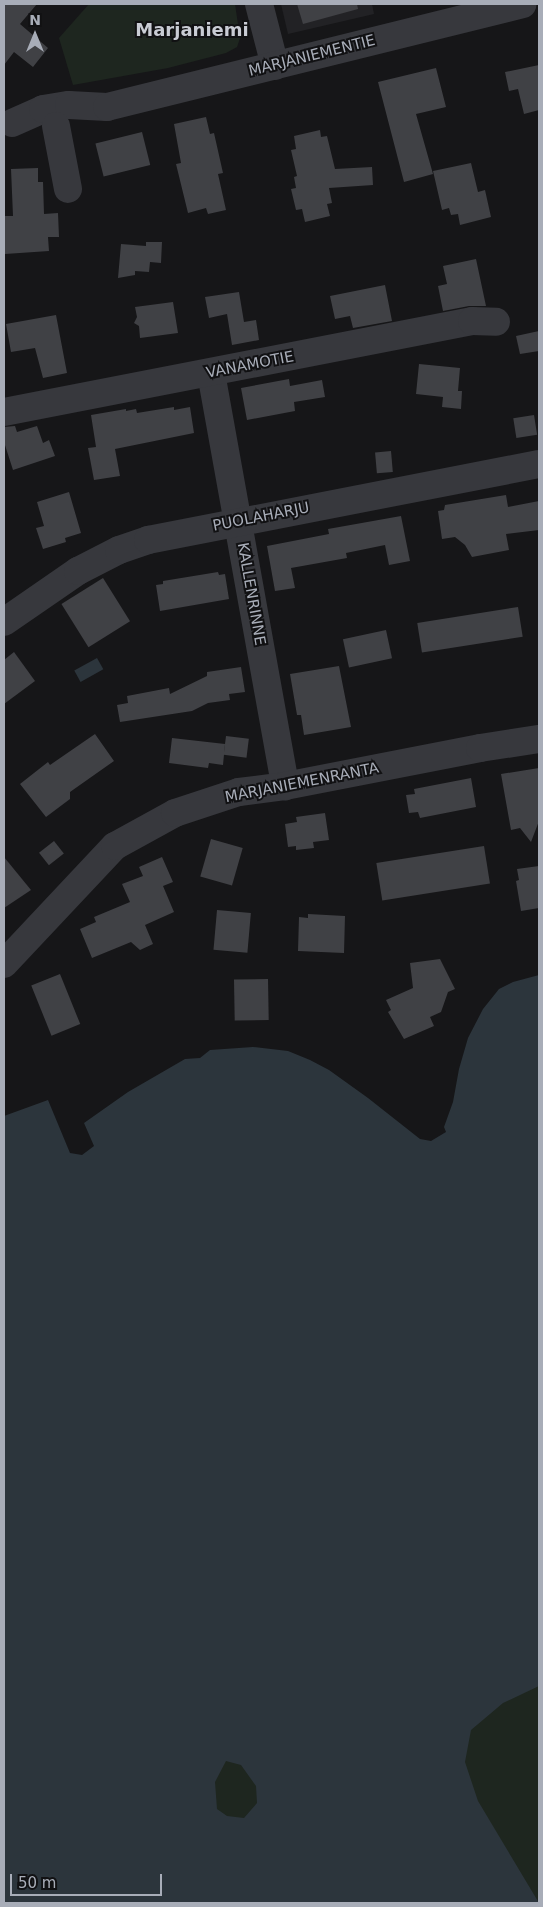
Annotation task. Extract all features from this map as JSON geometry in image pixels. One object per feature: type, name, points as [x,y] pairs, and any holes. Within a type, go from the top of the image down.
[{"type":"street","points":[[258,4],[274,66]]},
{"type":"street","name":"MARJANIEMENTIE","points":[[8,122],[56,126],[71,123],[102,107],[522,4]]},
{"type":"street","name":"MARJANIEMENTIE","points":[[8,122],[43,109],[69,105],[102,107]]},
{"type":"street","points":[[56,126],[68,189]]},
{"type":"street","name":"VANAMOTIE","points":[[4,412],[472,321],[496,322]]},
{"type":"street","name":"KALLENRINNE","points":[[211,373],[285,786]]},
{"type":"street","name":"PUOLAHARJU","points":[[4,622],[78,571],[119,550],[175,533],[539,464]]},
{"type":"street","name":"MARJANIEMENRANTA","points":[[4,964],[115,846],[148,826],[202,803],[239,792],[285,786],[480,748],[539,740]]},
{"type":"shaded area","points":[[89,4],[235,4],[240,38],[237,47],[226,53],[168,68],[73,85],[59,38]]},
{"type":"shaded area","points":[[281,4],[372,4],[374,14],[288,34]]},
{"type":"shaded area","points":[[97,658],[103,669],[81,682],[74,671]]},
{"type":"shaded area","points":[[539,975],[539,1686],[503,1703],[471,1730],[465,1762],[478,1801],[539,1903],[4,1903],[4,1116],[48,1100],[70,1153],[82,1155],[94,1146],[84,1123],[128,1092],[185,1059],[200,1058],[210,1050],[253,1047],[288,1051],[329,1070],[420,1139],[431,1141],[446,1132],[444,1127],[453,1102],[459,1069],[468,1038],[483,1009],[499,989],[513,982]],"holes":[[[226,1761],[241,1765],[256,1786],[257,1803],[244,1818],[227,1816],[217,1809],[215,1782]]]},
{"type":"shaded area","points":[[539,1649],[539,1903],[132,1903],[181,1771]]},
{"type":"building","points":[[4,4],[37,4],[20,24],[48,48],[33,67],[14,52],[4,65]]},
{"type":"building","points":[[297,4],[357,4],[358,9],[303,24]]},
{"type":"building","points":[[539,65],[539,110],[524,114],[518,89],[509,91],[505,72]]},
{"type":"building","points":[[436,68],[446,107],[416,114],[433,174],[404,182],[378,82]]},
{"type":"building","points":[[206,117],[210,134],[214,133],[223,173],[218,174],[226,210],[208,214],[206,208],[188,213],[176,164],[181,163],[174,124]]},
{"type":"building","points":[[320,130],[321,137],[327,136],[335,169],[372,167],[373,185],[329,188],[332,203],[327,204],[330,216],[305,222],[302,209],[296,210],[291,189],[296,188],[294,177],[297,176],[291,150],[296,149],[294,136]]},
{"type":"building","points":[[142,132],[150,165],[104,177],[95,144]]},
{"type":"building","points":[[471,163],[478,192],[485,190],[491,217],[460,225],[458,214],[451,215],[449,208],[442,210],[433,171]]},
{"type":"building","points":[[38,168],[38,182],[43,182],[44,214],[58,213],[59,237],[48,237],[49,251],[5,254],[4,216],[13,216],[11,169]]},
{"type":"building","points":[[146,242],[162,242],[161,263],[150,262],[149,272],[135,271],[135,275],[118,278],[121,244],[146,246]]},
{"type":"building","points":[[476,259],[486,306],[469,306],[443,311],[438,286],[447,284],[443,266]]},
{"type":"building","points":[[385,285],[392,321],[353,328],[350,316],[335,319],[330,296]]},
{"type":"building","points":[[239,292],[244,322],[256,320],[259,340],[232,345],[227,314],[209,318],[205,297]]},
{"type":"building","points":[[173,302],[178,333],[140,338],[139,326],[134,323],[137,317],[135,307]]},
{"type":"building","points":[[56,315],[67,373],[43,378],[35,348],[11,352],[6,324]]},
{"type":"building","points":[[539,331],[539,351],[520,354],[516,336]]},
{"type":"building","points":[[419,364],[460,368],[458,391],[462,391],[461,409],[442,407],[443,397],[416,394]]},
{"type":"building","points":[[289,379],[290,386],[322,380],[325,397],[294,402],[295,411],[247,420],[241,388]]},
{"type":"building","points":[[174,407],[174,410],[190,407],[194,433],[115,449],[120,476],[94,480],[88,448],[96,447],[91,415],[126,409],[126,411],[136,409],[137,413]]},
{"type":"building","points":[[534,415],[537,435],[516,438],[513,418]]},
{"type":"building","points":[[15,426],[17,432],[37,426],[43,443],[49,440],[55,456],[13,470],[4,442],[4,427]]},
{"type":"building","points":[[391,451],[393,472],[377,473],[375,452]]},
{"type":"building","points":[[69,492],[81,533],[65,538],[66,542],[43,549],[36,528],[44,526],[37,502]]},
{"type":"building","points":[[506,495],[508,507],[539,501],[539,530],[506,534],[509,550],[472,557],[465,545],[455,537],[442,539],[438,511],[444,510],[445,505]]},
{"type":"building","points":[[401,516],[410,561],[389,565],[385,545],[346,553],[347,558],[291,568],[295,588],[275,591],[267,546],[329,534],[328,529]]},
{"type":"building","points":[[218,572],[219,575],[225,574],[229,599],[160,611],[156,585],[163,584],[163,581]]},
{"type":"building","points":[[103,578],[130,621],[88,647],[61,604]]},
{"type":"building","points":[[518,607],[523,637],[422,653],[417,623]]},
{"type":"building","points":[[386,630],[392,658],[349,668],[343,639]]},
{"type":"building","points":[[14,652],[35,681],[4,704],[4,660]]},
{"type":"building","points":[[339,666],[351,727],[304,735],[301,715],[297,715],[290,674]]},
{"type":"building","points":[[241,667],[245,692],[229,694],[230,700],[208,703],[192,711],[120,722],[117,705],[128,703],[127,696],[169,688],[170,694],[207,676],[207,672]]},
{"type":"building","points":[[95,734],[114,761],[70,792],[70,799],[46,817],[20,784],[48,762],[50,765]]},
{"type":"building","points":[[226,736],[249,739],[247,758],[224,755]]},
{"type":"building","points":[[172,738],[225,744],[223,765],[209,763],[208,768],[169,763]]},
{"type":"building","points":[[539,768],[539,821],[531,842],[520,828],[511,830],[501,774]]},
{"type":"building","points":[[471,778],[476,807],[420,818],[418,812],[409,813],[406,795],[415,794],[414,789]]},
{"type":"building","points":[[325,813],[329,840],[313,842],[314,848],[296,850],[296,846],[288,847],[285,824],[297,822],[296,817]]},
{"type":"building","points":[[211,839],[243,848],[232,886],[200,876]]},
{"type":"building","points":[[54,841],[64,854],[49,865],[39,853]]},
{"type":"building","points":[[484,846],[490,884],[382,901],[376,863]]},
{"type":"building","points":[[4,857],[31,890],[4,908]]},
{"type":"building","points":[[162,857],[173,882],[163,886],[174,912],[145,925],[153,944],[140,950],[131,942],[92,958],[80,929],[96,922],[94,917],[130,902],[122,884],[143,876],[139,867]]},
{"type":"building","points":[[539,866],[539,908],[521,911],[516,881],[519,880],[517,869]]},
{"type":"building","points":[[217,910],[251,913],[247,953],[214,950]]},
{"type":"building","points":[[308,914],[345,916],[344,953],[298,951],[299,917],[308,918]]},
{"type":"building","points":[[440,959],[455,989],[448,992],[441,1012],[430,1017],[434,1026],[404,1039],[388,1012],[391,1010],[386,1000],[413,988],[410,963]]},
{"type":"building","points":[[60,974],[80,1024],[51,1036],[31,986]]},
{"type":"building","points":[[268,979],[269,1020],[235,1021],[234,980]]},
{"type":"district","name":"Marjaniemi","points":[[192,30]]}]
